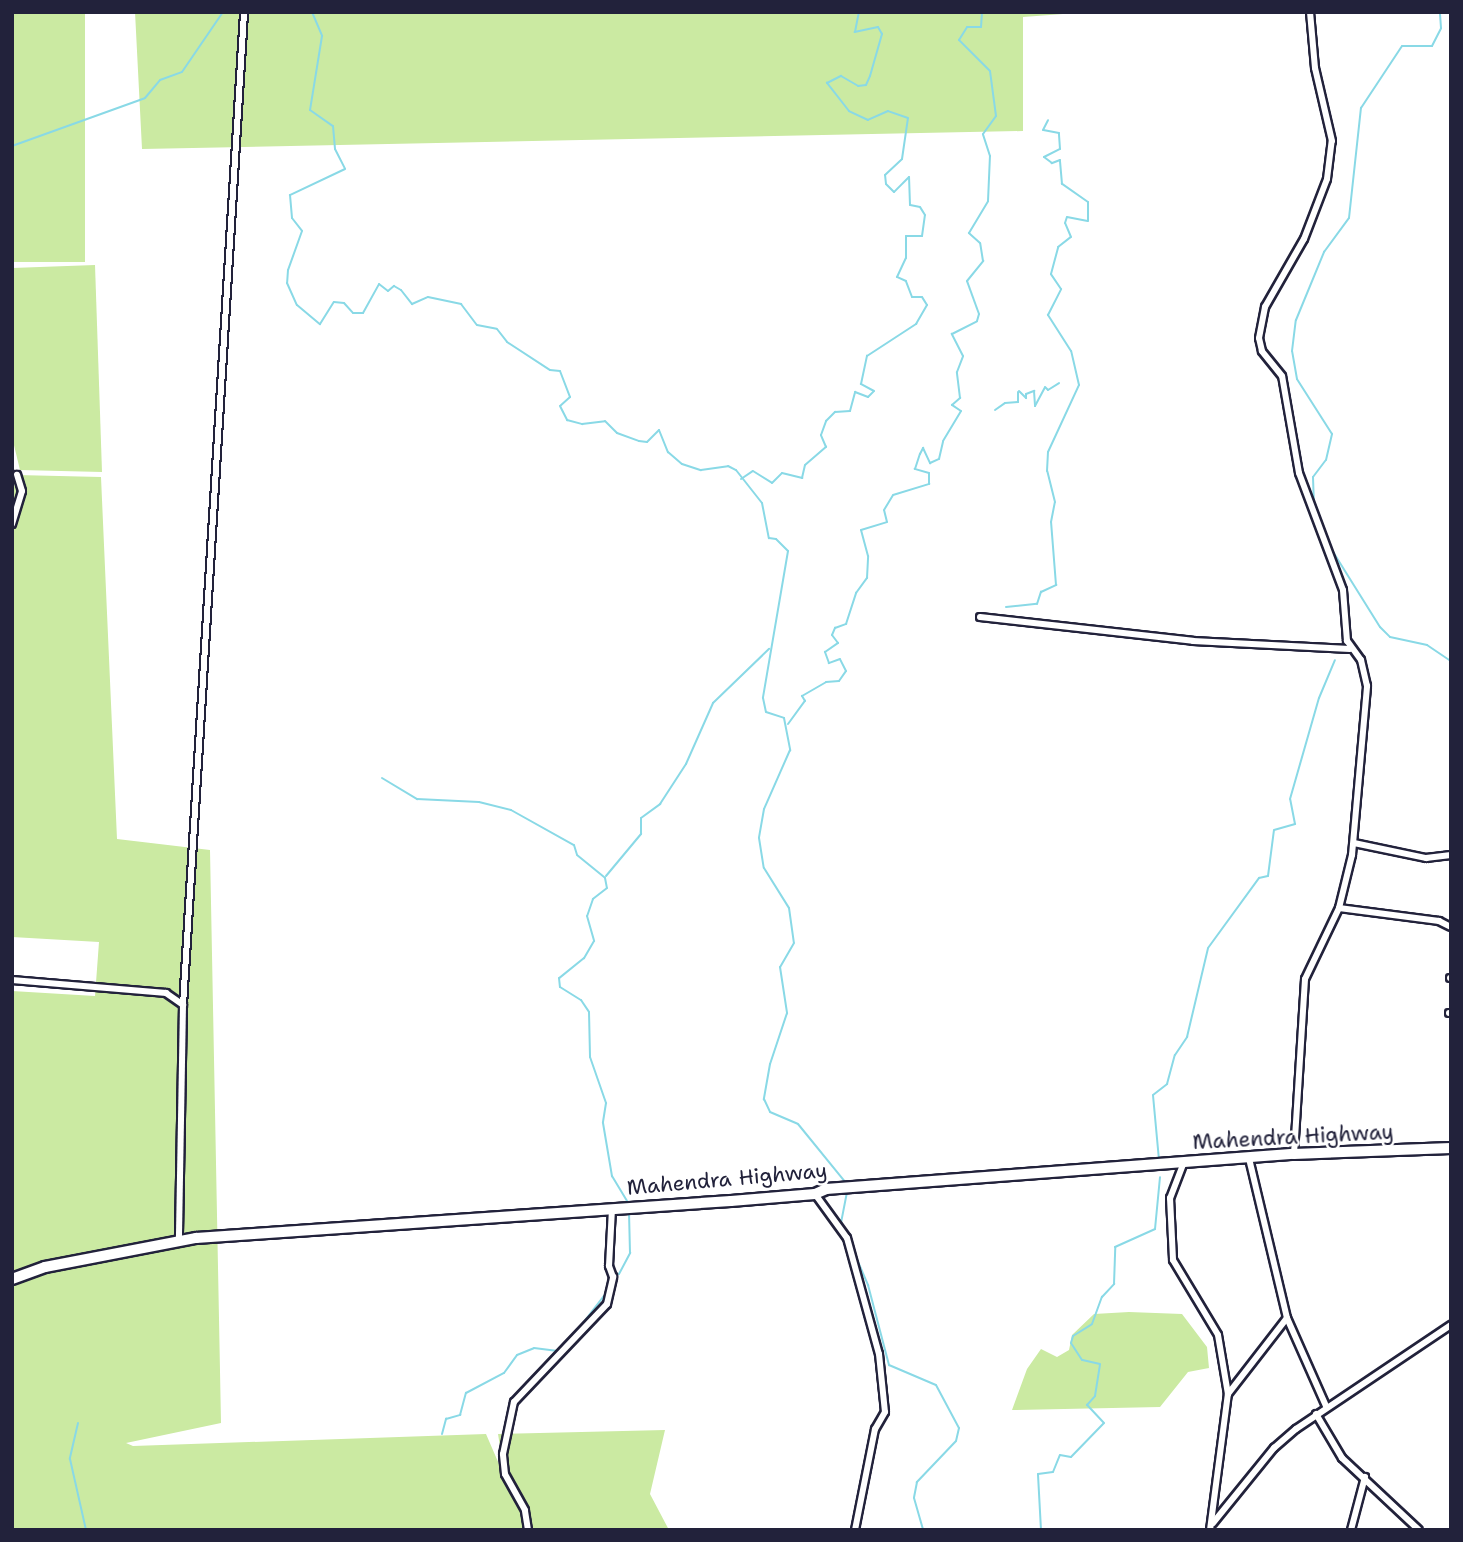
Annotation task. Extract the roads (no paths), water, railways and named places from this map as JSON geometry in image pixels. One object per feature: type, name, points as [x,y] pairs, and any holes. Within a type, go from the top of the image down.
[{"type":"highway","name":"Mahendra Highway","points":[[12,1279],[45,1267],[179,1241],[1184,1162],[1294,1154],[1451,1148]]},
{"type":"street","points":[[179,1241],[183,1005],[244,12]]},
{"type":"street","points":[[1310,12],[1315,68],[1332,141],[1327,179],[1304,239],[1265,307],[1259,338],[1284,384],[1299,474],[1343,590],[1350,649]]},
{"type":"street","points":[[12,524],[22,491],[17,475]]},
{"type":"street","points":[[980,617],[1193,641],[1350,649],[1362,660],[1367,685],[1354,843],[1339,908],[1305,979],[1294,1154]]},
{"type":"street","points":[[1354,843],[1426,858],[1451,855]]},
{"type":"street","points":[[1339,908],[1439,920],[1451,928]]},
{"type":"street","points":[[12,980],[166,993],[183,1005]]},
{"type":"street","points":[[1249,1158],[1287,1318],[1326,1406]]},
{"type":"street","points":[[1184,1162],[1170,1198],[1174,1260],[1218,1335],[1228,1394],[1211,1527]]},
{"type":"street","points":[[820,1191],[847,1238],[879,1354],[885,1412],[875,1429],[855,1530]]},
{"type":"street","points":[[528,1530],[525,1510],[505,1474],[503,1454],[514,1402],[607,1304],[613,1277],[609,1266],[612,1208]]},
{"type":"street","points":[[1228,1394],[1287,1318]]},
{"type":"street","points":[[1211,1527],[1274,1448],[1326,1406],[1451,1325]]},
{"type":"street","points":[[1316,1414],[1342,1458],[1419,1530]]},
{"type":"street","points":[[1352,1530],[1365,1477]]},
{"type":"waterway","points":[[12,146],[145,98],[160,80],[182,72],[223,12]]},
{"type":"waterway","points":[[312,12],[322,36],[310,110],[333,126],[335,149],[345,169],[290,195],[292,218],[302,231],[288,270],[287,283],[297,305],[320,324],[334,302],[344,303],[353,313],[363,313],[379,284],[388,291],[394,286],[401,290],[412,304],[428,297],[461,304],[477,325],[497,329],[507,342],[550,370],[560,371],[570,397],[560,406],[567,420],[582,424],[605,421],[617,433],[647,442],[659,430],[668,452],[682,464],[701,470],[728,466],[736,470],[762,503],[769,538],[776,539],[788,551],[763,698],[766,712],[784,718],[790,750],[764,809],[759,838],[764,868],[789,908],[794,943],[780,967],[787,1013],[770,1064],[764,1099],[770,1112],[798,1124],[846,1183]]},
{"type":"waterway","points":[[741,479],[753,471],[772,483],[782,473],[802,478],[805,465],[826,447],[821,435],[826,421],[835,412],[850,411],[855,392],[868,397],[874,391],[861,384],[867,356],[916,324],[927,305],[922,297],[912,297],[906,281],[897,277],[906,258],[906,236],[922,236],[925,215],[920,207],[910,205],[909,177],[894,192],[886,184],[885,175],[902,159],[908,118],[888,111],[868,120],[849,111],[827,83],[841,76],[858,86],[866,85],[882,34],[878,27],[855,32],[859,12]]},
{"type":"waterway","points":[[788,724],[805,701],[802,696],[826,682],[839,681],[846,671],[840,659],[829,663],[825,652],[838,643],[832,635],[835,628],[846,624],[856,593],[867,578],[868,556],[861,530],[887,522],[884,510],[893,495],[929,484],[929,473],[915,469],[920,454],[923,448],[930,463],[939,459],[943,441],[961,411],[952,405],[960,398],[957,372],[963,356],[952,334],[977,321],[979,314],[967,281],[983,261],[980,243],[969,233],[988,201],[990,156],[983,134],[996,116],[990,71],[959,40],[967,27],[981,27],[982,12]]},
{"type":"waterway","points":[[1314,506],[1313,477],[1326,460],[1332,434],[1297,379],[1292,351],[1296,320],[1324,252],[1349,218],[1361,108],[1402,46],[1432,46],[1441,28],[1440,12]]},
{"type":"waterway","points":[[1006,607],[1037,604],[1041,592],[1056,585],[1051,522],[1055,502],[1047,471],[1048,452],[1079,385],[1071,351],[1048,315],[1061,289],[1051,274],[1058,247],[1071,237],[1065,223],[1067,217],[1088,221],[1088,202],[1062,184],[1060,160],[1052,163],[1044,157],[1060,149],[1059,133],[1043,130],[1048,120]]},
{"type":"waterway","points":[[1019,391],[1026,398],[1026,394],[1034,391],[1035,406],[1045,387],[1048,390],[1059,383]]},
{"type":"waterway","points":[[995,410],[1005,403],[1018,402],[1018,392]]},
{"type":"waterway","points":[[1330,547],[1380,627],[1390,637],[1427,645],[1451,661]]},
{"type":"waterway","points":[[606,876],[641,834],[641,818],[660,804],[686,764],[713,703],[769,649]]},
{"type":"waterway","points":[[1159,1160],[1153,1095],[1167,1084],[1175,1055],[1187,1037],[1208,948],[1259,878],[1268,876],[1274,830],[1295,824],[1290,799],[1319,698],[1335,660]]},
{"type":"waterway","points":[[1451,719],[1451,735]]},
{"type":"waterway","points":[[382,778],[417,799],[479,802],[511,810],[574,845],[577,855],[605,878],[607,888],[593,899],[587,916],[594,941],[584,958],[559,978],[560,987],[581,1000],[589,1012],[590,1057],[606,1103],[603,1123],[612,1176],[628,1203]]},
{"type":"waterway","points":[[1041,1530],[1038,1474],[1053,1472],[1060,1455],[1071,1457],[1104,1423],[1087,1405],[1095,1396],[1100,1364],[1082,1360],[1071,1343],[1073,1336],[1092,1324],[1102,1297],[1114,1284],[1115,1247],[1155,1229],[1160,1177]]},
{"type":"waterway","points":[[847,1192],[841,1222],[868,1285],[889,1365],[936,1385],[959,1428],[956,1441],[917,1482],[914,1498],[923,1530]]},
{"type":"waterway","points":[[619,1274],[630,1253],[629,1212]]},
{"type":"waterway","points":[[576,1332],[607,1292]]},
{"type":"waterway","points":[[442,1434],[446,1419],[460,1415],[466,1393],[504,1373],[517,1355],[534,1348],[558,1351]]},
{"type":"waterway","points":[[78,1423],[70,1459],[86,1530]]}]
